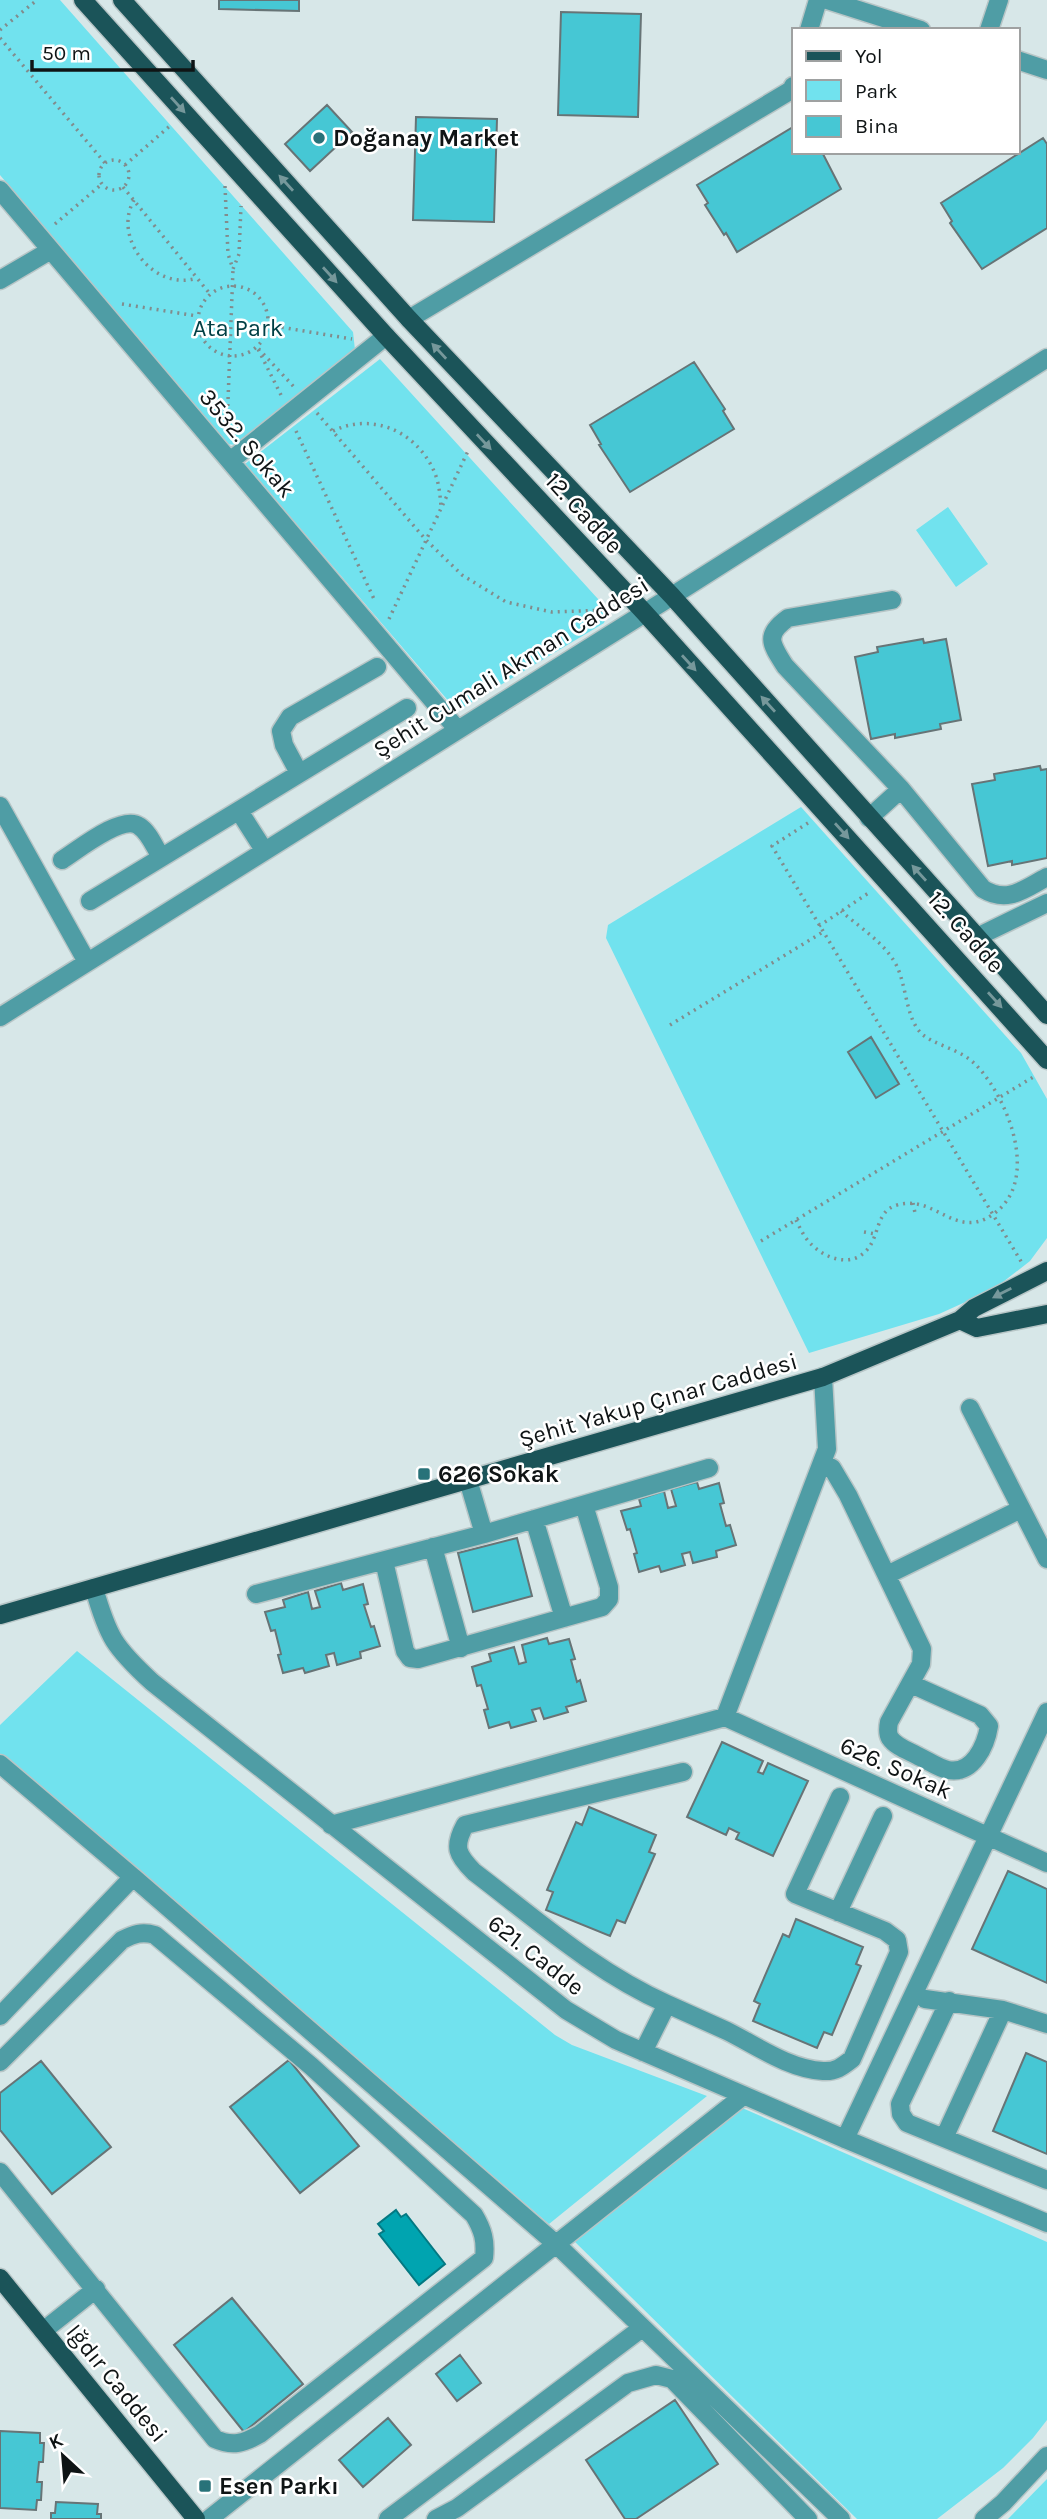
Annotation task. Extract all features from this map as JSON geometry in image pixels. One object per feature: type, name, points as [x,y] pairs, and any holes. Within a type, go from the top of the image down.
[{"type":"main road","name":"12. Cadde","points":[[83,0],[386,337],[644,612],[1042,1067]]},
{"type":"main road","name":"12. Cadde","points":[[122,0],[409,318],[672,596],[1047,1015]]},
{"type":"main road","points":[[1036,1272],[1047,1258]]},
{"type":"main road","name":"Şehit Yakup Çınar Caddesi","points":[[0,1615],[823,1377],[960,1320],[974,1308],[1036,1272]]},
{"type":"main road","points":[[960,1320],[977,1328],[1047,1314]]},
{"type":"main road","name":"Iğdır Caddesi","points":[[0,2278],[191,2517]]},
{"type":"street","points":[[810,28],[818,0]]},
{"type":"street","points":[[827,0],[915,28]]},
{"type":"street","points":[[990,28],[999,0]]},
{"type":"street","points":[[1019,61],[1047,70]]},
{"type":"street","points":[[409,318],[792,87]]},
{"type":"street","name":"3532. Sokak","points":[[0,190],[457,729]]},
{"type":"street","points":[[0,280],[45,243]]},
{"type":"street","points":[[230,461],[386,337]]},
{"type":"street","name":"Şehit Cumali Akman Caddesi","points":[[0,1017],[1047,358]]},
{"type":"street","points":[[892,600],[788,618],[777,626],[771,635],[773,647],[785,666],[901,789],[983,889],[993,895],[1006,897],[1047,877]]},
{"type":"street","points":[[299,773],[284,745],[281,731],[290,717],[377,667]]},
{"type":"street","points":[[90,901],[407,708]]},
{"type":"street","points":[[869,818],[901,789]]},
{"type":"street","points":[[0,806],[87,962]]},
{"type":"street","points":[[239,811],[264,850]]},
{"type":"street","points":[[62,860],[116,825],[131,822],[140,826],[161,857]]},
{"type":"street","points":[[976,937],[1047,903]]},
{"type":"street","points":[[331,1825],[725,1717],[828,1445],[823,1377]]},
{"type":"street","points":[[970,1408],[1047,1559]]},
{"type":"street","points":[[822,1463],[832,1468],[848,1495],[922,1649],[921,1664],[889,1722],[891,1739],[903,1748],[949,1770],[964,1768],[976,1760],[989,1726],[980,1715],[911,1684]]},
{"type":"street","points":[[257,1594],[484,1534],[709,1468]]},
{"type":"street","points":[[468,1480],[484,1534]]},
{"type":"street","points":[[384,1561],[405,1651],[410,1658],[418,1659],[461,1648],[602,1607],[609,1599],[609,1587],[584,1504]]},
{"type":"street","points":[[887,1575],[1021,1509]]},
{"type":"street","points":[[534,1519],[564,1618]]},
{"type":"street","points":[[433,1547],[461,1648]]},
{"type":"street","name":"621. Cadde","points":[[94,1588],[105,1626],[126,1658],[162,1690],[566,2010],[598,2031],[643,2052],[1047,2223]]},
{"type":"street","points":[[845,2139],[1047,1712]]},
{"type":"street","name":"626. Sokak","points":[[725,1717],[1047,1863]]},
{"type":"street","points":[[0,1764],[556,2244],[841,2519]]},
{"type":"street","points":[[682,1772],[465,1825],[459,1835],[461,1859],[601,1969],[634,1990],[765,2051],[800,2066],[823,2071],[839,2070],[852,2059],[900,1952],[897,1940],[885,1931],[795,1894],[841,1797]]},
{"type":"street","points":[[838,1912],[883,1816]]},
{"type":"street","points":[[0,2016],[133,1877]]},
{"type":"street","points":[[0,2063],[122,1941],[134,1933],[155,1935],[311,2066],[474,2216],[482,2229],[484,2258],[260,2434],[243,2443],[226,2444],[215,2439],[0,2172]]},
{"type":"street","points":[[925,1999],[1003,2010],[1047,2024]]},
{"type":"street","points":[[949,2001],[900,2104],[901,2114],[907,2123],[1047,2180]]},
{"type":"street","points":[[643,2052],[667,2004]]},
{"type":"street","points":[[944,2138],[1003,2010]]},
{"type":"street","points":[[209,2519],[743,2096]]},
{"type":"street","points":[[43,2331],[96,2289]]},
{"type":"street","points":[[388,2519],[642,2329]]},
{"type":"street","points":[[436,2519],[457,2508],[628,2383],[656,2375],[672,2379],[808,2519]]},
{"type":"street","points":[[984,2519],[1003,2503],[1047,2456]]},
{"type":"path","points":[[0,30],[37,0]]},
{"type":"path","points":[[0,38],[105,163]]},
{"type":"path","points":[[125,165],[172,125]]},
{"type":"path","points":[[116,160],[125,165],[128,179],[123,187],[113,190],[102,184],[99,173],[105,163],[116,160]]},
{"type":"path","points":[[45,243],[102,184]]},
{"type":"path","points":[[225,185],[228,254],[233,270],[227,435]]},
{"type":"path","points":[[123,187],[210,294]]},
{"type":"path","points":[[134,200],[126,223],[133,247],[141,259],[153,270],[176,280],[197,278]]},
{"type":"path","points":[[233,270],[239,254],[241,204]]},
{"type":"path","points":[[233,286],[249,290],[258,297],[265,306],[268,325],[264,339],[257,347],[247,354],[231,356],[207,346],[201,337],[198,316],[201,305],[210,294],[217,289],[233,286]]},
{"type":"path","points":[[92,299],[198,316]]},
{"type":"path","points":[[268,325],[359,340]]},
{"type":"path","points":[[257,347],[301,395]]},
{"type":"path","points":[[257,347],[286,407]]},
{"type":"path","points":[[315,410],[426,540],[463,575],[506,602],[552,612],[608,610]]},
{"type":"path","points":[[333,431],[349,424],[368,423],[387,427],[407,437],[422,452],[434,470],[441,508]]},
{"type":"path","points":[[293,426],[375,599]]},
{"type":"path","points":[[380,612],[386,624],[468,450]]},
{"type":"path","points":[[812,821],[772,846],[993,1214],[1036,1272]]},
{"type":"path","points":[[819,926],[874,889]]},
{"type":"path","points":[[796,1220],[810,1242],[824,1254],[840,1261],[856,1258],[867,1251],[884,1212],[895,1205],[913,1203],[930,1206],[954,1221],[966,1223],[993,1214],[1004,1203],[1016,1173],[1017,1150],[1001,1098],[974,1063],[958,1051],[921,1033],[914,1023],[899,971],[892,957],[841,911]]},
{"type":"path","points":[[670,1025],[822,932]]},
{"type":"path","points":[[761,1241],[1001,1098],[1042,1067]]},
{"type":"path","points":[[913,1203],[915,1213]]},
{"type":"path","points":[[864,1232],[876,1234]]},
{"type":"green space","name":"Ata Park","points":[[0,0],[60,0],[353,332],[355,350],[237,445],[226,444],[0,175]]},
{"type":"green space","points":[[380,359],[608,610],[604,623],[457,711],[245,464]]},
{"type":"green space","points":[[948,507],[988,564],[956,587],[916,530]]},
{"type":"green space","points":[[801,807],[1021,1053],[1047,1099],[1047,1238],[1030,1261],[994,1289],[939,1314],[809,1353],[606,938],[608,925]]},
{"type":"green space","points":[[77,1651],[555,2035],[572,2045],[707,2096],[549,2224],[0,1754],[0,1725]]},
{"type":"green space","points":[[740,2107],[1047,2242],[1047,2420],[1003,2468],[937,2519],[857,2519],[572,2239]]},
{"type":"green space","points":[[1047,2479],[1047,2519],[1008,2519]]},
{"type":"shaded area","points":[[396,2210],[401,2217],[406,2214],[445,2264],[419,2285],[379,2234],[384,2231],[378,2224]]},
{"type":"building","points":[[219,0],[299,0],[299,11],[219,9]]},
{"type":"building","points":[[561,12],[641,14],[638,117],[558,115]]},
{"type":"building","name":"Doğanay Market","points":[[327,105],[352,132],[310,171],[285,144]]},
{"type":"building","points":[[416,117],[497,119],[494,222],[413,220]]},
{"type":"building","points":[[792,128],[792,154],[823,154],[841,189],[737,252],[705,205],[708,203],[697,185]]},
{"type":"building","points":[[1043,138],[1047,144],[1047,228],[982,269],[950,223],[952,221],[941,203]]},
{"type":"building","points":[[694,362],[725,409],[723,411],[734,429],[630,492],[599,445],[601,444],[590,425]]},
{"type":"building","points":[[923,639],[924,643],[946,639],[961,720],[940,724],[941,729],[895,738],[895,734],[871,739],[855,657],[878,652],[877,647]]},
{"type":"building","points":[[1040,766],[1041,770],[1047,769],[1047,858],[1012,865],[1012,861],[988,866],[972,784],[995,780],[994,774]]},
{"type":"building","points":[[871,1037],[899,1084],[876,1098],[848,1052]]},
{"type":"building","points":[[697,1482],[699,1489],[719,1483],[724,1503],[720,1504],[726,1526],[730,1525],[736,1545],[716,1551],[717,1557],[693,1563],[690,1552],[682,1554],[685,1565],[661,1572],[659,1566],[639,1572],[630,1529],[627,1530],[621,1511],[641,1506],[639,1499],[664,1491],[668,1508],[676,1506],[671,1489]]},
{"type":"building","points":[[517,1538],[532,1596],[473,1612],[458,1553]]},
{"type":"building","points":[[341,1583],[343,1590],[363,1584],[368,1604],[364,1605],[380,1646],[360,1652],[361,1658],[337,1665],[334,1653],[326,1655],[329,1666],[305,1673],[303,1668],[283,1673],[275,1630],[271,1631],[265,1612],[285,1607],[283,1600],[308,1592],[312,1609],[320,1607],[315,1591]]},
{"type":"building","points":[[547,1638],[549,1644],[569,1639],[575,1659],[571,1660],[577,1682],[580,1680],[586,1701],[566,1707],[568,1712],[544,1719],[540,1708],[532,1710],[536,1721],[511,1728],[509,1722],[489,1728],[484,1710],[488,1709],[472,1667],[491,1661],[489,1654],[514,1647],[519,1664],[526,1662],[522,1645]]},
{"type":"building","points":[[722,1742],[763,1761],[758,1772],[763,1774],[768,1763],[808,1781],[773,1856],[736,1839],[739,1833],[729,1828],[726,1835],[687,1817]]},
{"type":"building","points":[[589,1807],[656,1835],[649,1852],[655,1854],[625,1923],[617,1920],[610,1936],[546,1910],[553,1892],[547,1890],[576,1822],[582,1825]]},
{"type":"building","points":[[1008,1871],[1047,1889],[1047,1983],[972,1949]]},
{"type":"building","points":[[796,1919],[863,1947],[856,1964],[861,1966],[832,2035],[824,2032],[817,2048],[753,2021],[760,2004],[754,2001],[783,1934],[789,1937]]},
{"type":"building","points":[[1026,2053],[1047,2062],[1047,2154],[993,2131]]},
{"type":"building","points":[[289,2060],[359,2146],[300,2193],[230,2107]]},
{"type":"building","points":[[41,2061],[111,2147],[52,2194],[0,2130],[0,2093]]},
{"type":"building","points":[[232,2298],[303,2384],[244,2432],[174,2345]]},
{"type":"building","points":[[460,2355],[481,2383],[457,2401],[436,2374]]},
{"type":"building","points":[[675,2400],[718,2464],[636,2519],[625,2519],[586,2460]]},
{"type":"building","points":[[388,2418],[411,2445],[363,2487],[339,2460]]},
{"type":"building","points":[[0,2431],[40,2433],[40,2443],[44,2443],[43,2462],[39,2462],[37,2482],[42,2482],[41,2500],[37,2500],[36,2510],[0,2508]]},
{"type":"building","points":[[56,2502],[98,2504],[97,2514],[101,2514],[101,2519],[51,2519],[51,2513],[55,2513]]},
{"type":"place","name":"Doğanay Market","points":[[319,138]]},
{"type":"place","name":"626 Sokak","points":[[424,1474]]},
{"type":"place","name":"Esen Parkı","points":[[205,2486]]}]
